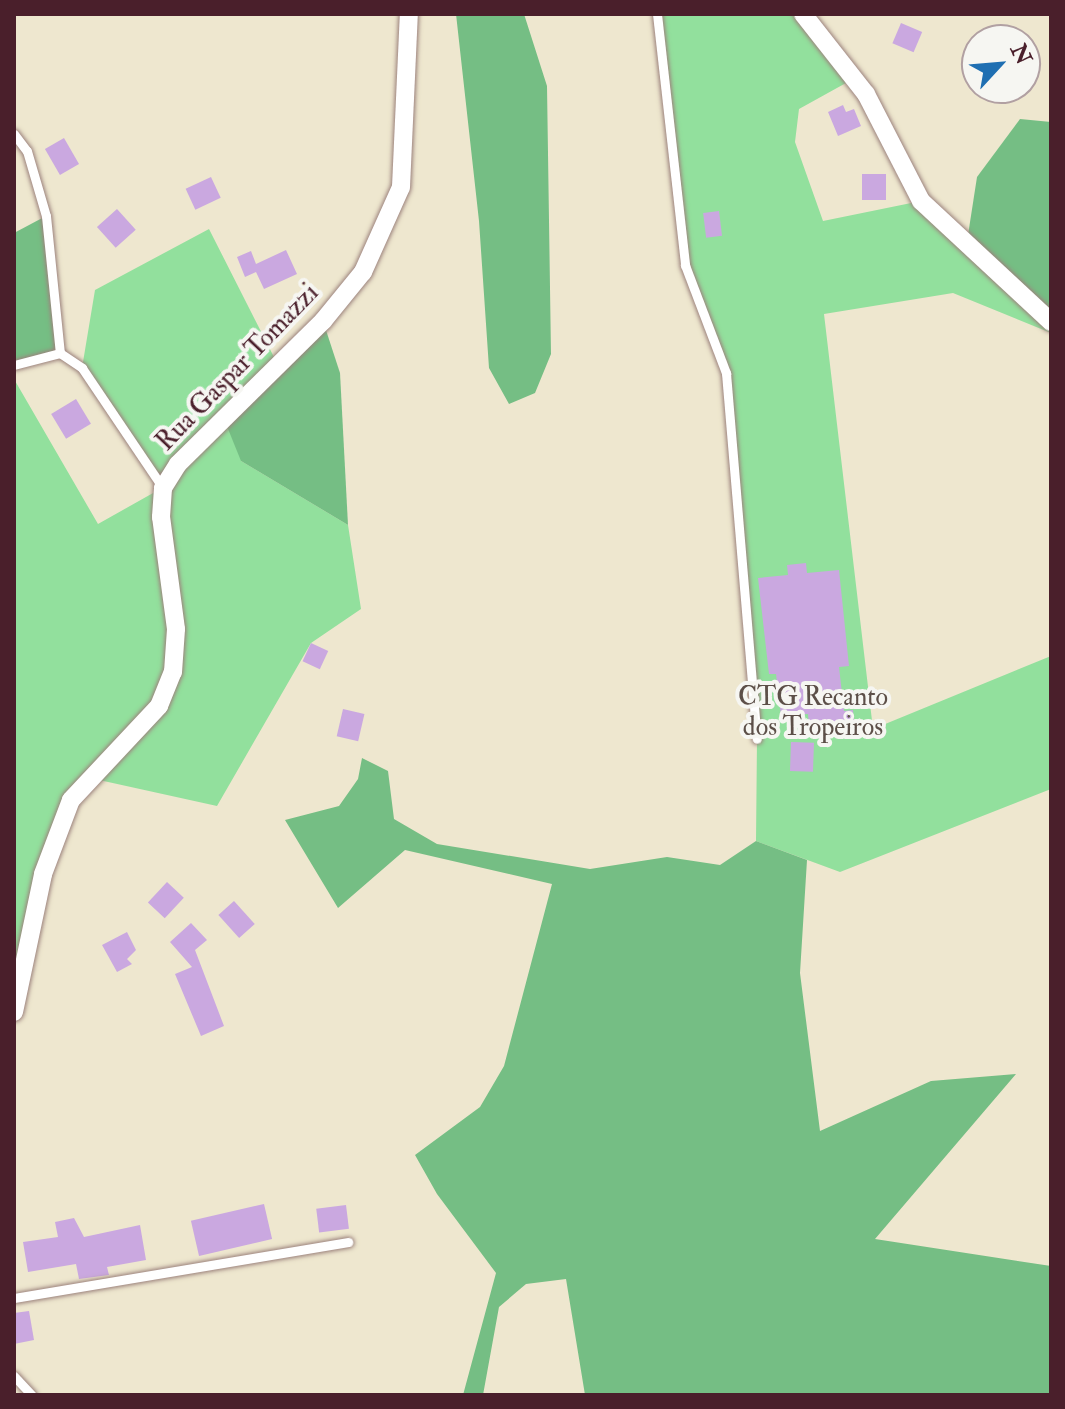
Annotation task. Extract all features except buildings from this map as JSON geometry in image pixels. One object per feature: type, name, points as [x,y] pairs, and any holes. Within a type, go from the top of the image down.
[{"type":"street","name":"Rua Gaspar Tomazzi","points":[[14,1012],[43,874],[71,800],[159,706],[173,672],[176,629],[161,517],[163,488],[178,464],[323,321],[363,272],[401,187],[409,14]]},
{"type":"street","points":[[803,14],[866,94],[921,201],[1051,322]]},
{"type":"lane","points":[[657,14],[685,265],[726,373],[757,739]]},
{"type":"lane","points":[[14,134],[27,151],[46,216],[60,353]]},
{"type":"lane","points":[[14,365],[60,353],[82,368],[163,488]]},
{"type":"lane","points":[[14,1298],[348,1242]]},
{"type":"lane","points":[[14,1376],[32,1395]]},
{"type":"green space","points":[[456,14],[524,14],[547,86],[551,354],[535,393],[509,404],[489,368],[479,221]]},
{"type":"green space","name":"CTG Recanto dos Tropeiros","points":[[657,14],[803,14],[855,78],[799,109],[795,142],[823,221],[921,201],[1051,322],[1051,333],[953,293],[824,314],[873,729],[1051,656],[1051,789],[840,872],[756,841],[757,739],[726,373],[685,265]]},
{"type":"green space","points":[[1020,119],[1051,122],[1051,322],[966,248],[977,177]]},
{"type":"green space","points":[[46,216],[60,353],[14,365],[14,233]]},
{"type":"green space","points":[[209,229],[278,365],[241,461],[348,525],[361,609],[311,643],[217,806],[90,778],[71,800],[14,1012],[14,379],[98,524],[162,488],[82,368],[95,290]]},
{"type":"green space","points":[[323,321],[340,373],[348,525],[241,461],[224,419]]},
{"type":"green space","points":[[362,758],[388,771],[394,819],[437,844],[590,869],[667,857],[720,865],[756,841],[807,860],[800,973],[820,1131],[931,1081],[1016,1074],[875,1239],[1051,1266],[1051,1395],[585,1395],[566,1279],[526,1284],[499,1307],[483,1395],[463,1395],[496,1273],[437,1194],[415,1155],[480,1107],[504,1066],[552,884],[405,850],[338,908],[285,820],[339,806],[358,779]]}]
